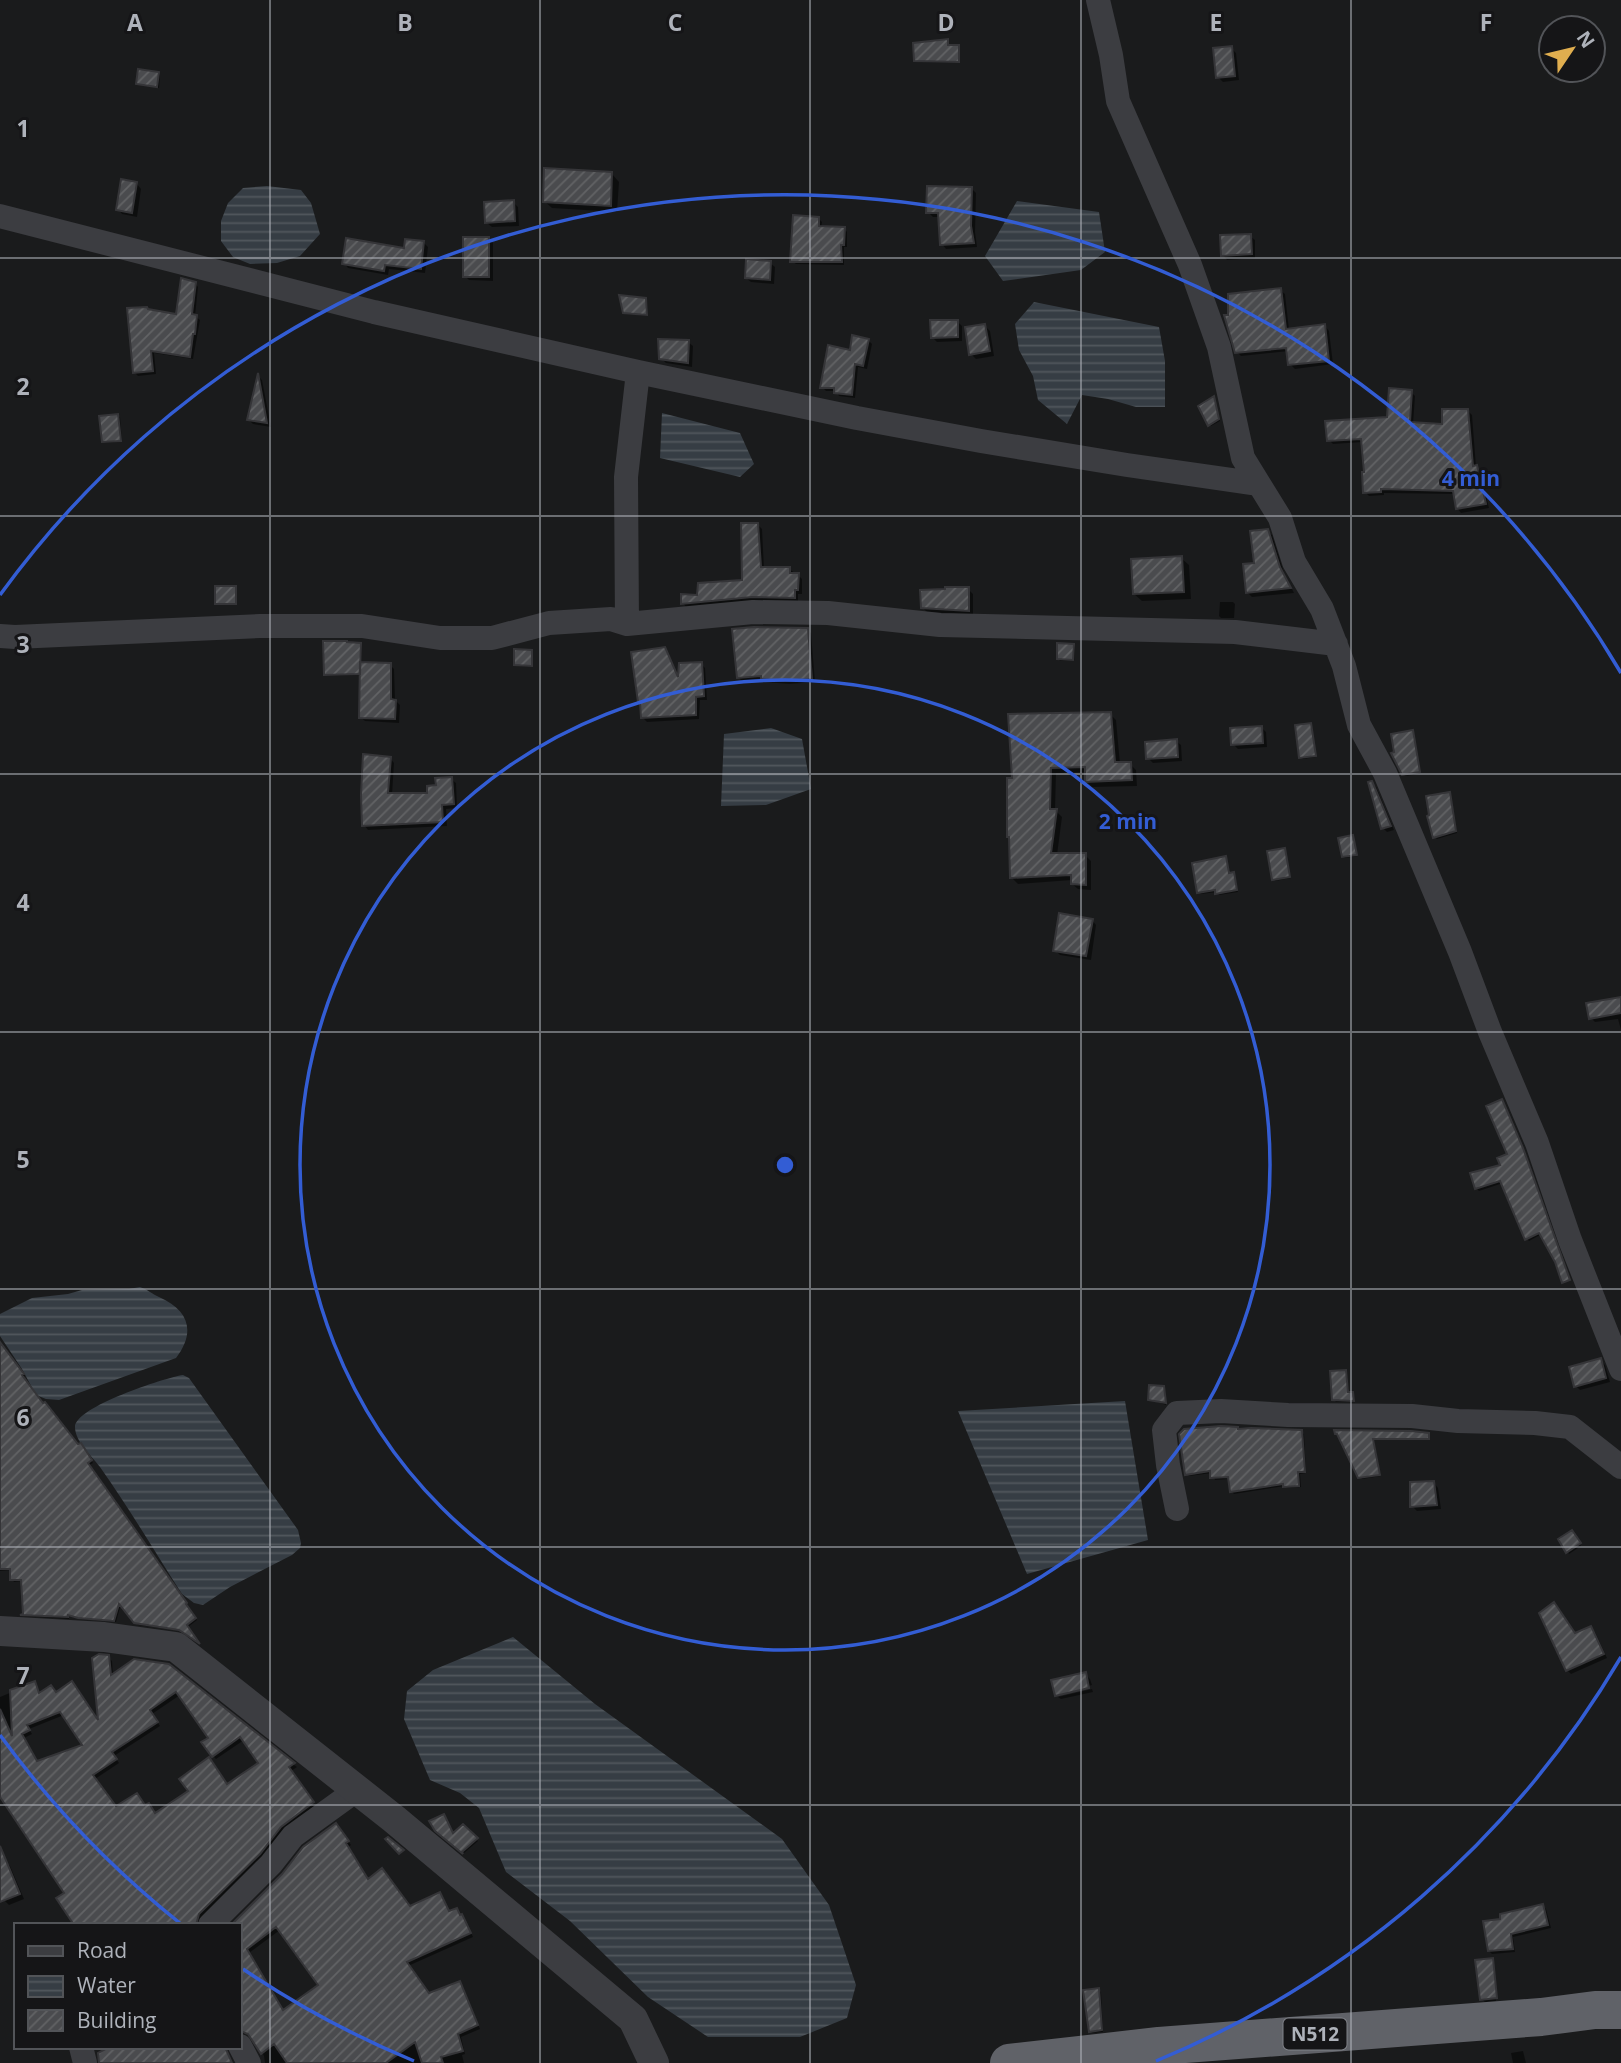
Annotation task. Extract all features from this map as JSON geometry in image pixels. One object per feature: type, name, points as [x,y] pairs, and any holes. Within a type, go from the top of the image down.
[{"type":"highway","name":"N512","points":[[1009,2063],[1159,2046],[1621,2010]]},
{"type":"street","points":[[1098,0],[1118,101],[1189,265],[1219,346],[1243,458],[1280,519],[1294,562],[1322,609],[1344,666],[1359,725],[1385,773],[1460,951],[1621,1368]]},
{"type":"street","points":[[0,216],[374,312],[638,372],[981,441],[1259,484]]},
{"type":"street","points":[[627,624],[626,477],[638,372]]},
{"type":"street","points":[[0,636],[260,626],[362,626],[440,638],[492,638],[549,623],[611,620],[627,624],[753,612],[828,612],[940,625],[1235,632],[1336,644]]},
{"type":"street","points":[[1177,1509],[1164,1430],[1177,1413],[1222,1411],[1288,1415],[1412,1416],[1458,1421],[1558,1425],[1570,1427],[1621,1467]]},
{"type":"street","points":[[0,1630],[104,1637],[176,1647],[358,1789],[632,2019],[654,2063]]},
{"type":"street","points":[[212,1923],[271,1864],[293,1836],[358,1789]]},
{"type":"water","points":[[267,186],[301,190],[311,203],[320,234],[300,256],[277,263],[250,264],[233,257],[221,241],[221,221],[228,203],[243,188]]},
{"type":"water","points":[[1017,201],[1099,212],[1105,252],[1081,270],[1003,281],[985,256]]},
{"type":"water","points":[[1034,302],[1159,327],[1165,361],[1165,407],[1136,407],[1082,395],[1067,424],[1038,400],[1033,376],[1019,350],[1015,324]]},
{"type":"water","points":[[662,413],[740,433],[754,464],[740,477],[660,458]]},
{"type":"water","points":[[771,728],[802,739],[811,789],[766,805],[721,806],[724,734]]},
{"type":"water","points":[[140,1287],[169,1302],[183,1315],[186,1339],[176,1358],[59,1400],[36,1395],[0,1336],[0,1314],[32,1298],[82,1290]]},
{"type":"water","points":[[183,1375],[189,1378],[298,1530],[301,1543],[300,1548],[292,1555],[230,1587],[203,1605],[194,1603],[182,1594],[111,1483],[81,1443],[75,1427],[79,1419],[104,1403],[140,1387]]},
{"type":"water","points":[[1125,1401],[1148,1540],[1027,1574],[958,1411]]},
{"type":"water","points":[[513,1637],[595,1704],[782,1839],[829,1905],[856,1985],[847,2018],[800,2037],[708,2037],[648,1997],[570,1921],[506,1872],[479,1808],[460,1793],[430,1780],[404,1719],[407,1691],[433,1670]]},
{"type":"building","points":[[948,39],[948,45],[959,45],[959,62],[914,61],[913,43]]},
{"type":"building","points":[[1232,46],[1235,76],[1216,78],[1213,48]]},
{"type":"building","points":[[138,69],[159,72],[157,87],[136,84]]},
{"type":"building","points":[[544,168],[612,172],[611,206],[543,202]]},
{"type":"building","points":[[121,179],[137,182],[132,213],[116,210]]},
{"type":"building","points":[[927,186],[972,187],[971,226],[974,243],[940,245],[938,213],[926,213]]},
{"type":"building","points":[[514,200],[515,221],[485,223],[484,202]]},
{"type":"building","points":[[793,215],[819,217],[819,226],[845,227],[844,245],[841,245],[842,262],[790,262]]},
{"type":"building","points":[[1251,234],[1252,254],[1221,256],[1220,235]]},
{"type":"building","points":[[463,237],[489,237],[489,277],[463,277]]},
{"type":"building","points":[[346,238],[404,248],[405,239],[424,241],[421,269],[385,265],[384,271],[342,264]]},
{"type":"building","points":[[746,259],[771,261],[770,280],[745,278]]},
{"type":"building","points":[[181,278],[196,282],[192,314],[197,315],[190,357],[151,351],[153,371],[133,373],[127,308],[147,307],[176,314]]},
{"type":"building","points":[[1281,288],[1286,329],[1325,324],[1329,361],[1288,365],[1286,348],[1235,353],[1224,315],[1228,315],[1228,294]]},
{"type":"building","points":[[619,295],[646,298],[647,315],[623,313]]},
{"type":"building","points":[[930,320],[958,320],[958,337],[931,338]]},
{"type":"building","points":[[985,324],[990,351],[969,355],[965,327]]},
{"type":"building","points":[[852,335],[869,339],[863,366],[855,364],[852,395],[834,393],[834,388],[820,388],[828,345],[850,350]]},
{"type":"building","points":[[658,339],[689,340],[688,363],[659,359]]},
{"type":"building","points":[[258,373],[267,423],[247,420]]},
{"type":"building","points":[[1389,388],[1412,390],[1410,422],[1442,424],[1442,409],[1468,409],[1473,466],[1477,465],[1486,504],[1456,509],[1453,491],[1381,489],[1381,492],[1363,493],[1361,439],[1327,441],[1325,421],[1387,417]]},
{"type":"building","points":[[1214,396],[1219,419],[1208,426],[1198,406]]},
{"type":"building","points":[[118,414],[121,441],[102,442],[99,416]]},
{"type":"building","points":[[741,523],[758,523],[761,567],[790,567],[790,573],[799,573],[795,598],[752,597],[681,604],[681,594],[697,595],[698,583],[742,580]]},
{"type":"building","points":[[1268,529],[1280,567],[1291,588],[1246,593],[1243,564],[1254,563],[1250,531]]},
{"type":"building","points":[[1182,556],[1184,592],[1133,594],[1131,559]]},
{"type":"building","points":[[215,586],[236,586],[236,604],[215,604]]},
{"type":"building","points":[[969,587],[969,611],[921,608],[920,590]]},
{"type":"building","points":[[808,628],[812,679],[784,681],[761,679],[761,676],[737,678],[732,629]]},
{"type":"building","points":[[323,641],[361,643],[360,674],[324,675]]},
{"type":"building","points":[[1057,643],[1074,644],[1073,660],[1057,659]]},
{"type":"building","points":[[665,647],[678,677],[679,663],[702,662],[704,696],[696,697],[696,715],[641,718],[631,652]]},
{"type":"building","points":[[514,649],[532,650],[532,666],[514,665]]},
{"type":"building","points":[[360,662],[391,663],[391,699],[396,700],[395,719],[359,718]]},
{"type":"building","points":[[1111,712],[1115,762],[1131,762],[1132,780],[1085,782],[1085,767],[1051,768],[1050,809],[1057,809],[1051,853],[1086,853],[1086,885],[1071,884],[1071,875],[1010,878],[1007,778],[1012,778],[1008,714]]},
{"type":"building","points":[[1311,723],[1316,756],[1299,758],[1295,725]]},
{"type":"building","points":[[1262,726],[1263,743],[1231,745],[1230,728]]},
{"type":"building","points":[[1413,730],[1420,772],[1402,775],[1391,753],[1394,752],[1391,734]]},
{"type":"building","points":[[1177,739],[1178,757],[1146,759],[1145,742]]},
{"type":"building","points":[[363,754],[391,757],[388,793],[427,793],[427,786],[436,785],[435,778],[452,777],[454,804],[442,805],[443,822],[362,826]]},
{"type":"building","points":[[1372,781],[1391,826],[1381,829],[1368,782]]},
{"type":"building","points":[[1450,792],[1456,831],[1433,838],[1427,816],[1426,796]]},
{"type":"building","points":[[1353,835],[1357,855],[1342,857],[1338,838]]},
{"type":"building","points":[[1285,848],[1290,877],[1272,880],[1267,851]]},
{"type":"building","points":[[1226,856],[1229,873],[1234,872],[1237,890],[1215,894],[1215,890],[1197,893],[1192,863]]},
{"type":"building","points":[[1059,913],[1093,919],[1086,956],[1053,951]]},
{"type":"building","points":[[1621,997],[1621,1013],[1589,1019],[1586,1003]]},
{"type":"building","points":[[1502,1099],[1523,1148],[1570,1280],[1562,1283],[1555,1262],[1539,1233],[1525,1240],[1500,1181],[1475,1189],[1470,1173],[1500,1165],[1497,1158],[1507,1154],[1486,1106]]},
{"type":"building","points":[[0,1342],[43,1403],[45,1402],[78,1444],[81,1443],[92,1460],[88,1463],[187,1603],[196,1618],[187,1625],[200,1644],[179,1630],[134,1623],[119,1604],[114,1621],[68,1615],[20,1615],[23,1614],[21,1580],[10,1580],[10,1569],[0,1569]]},
{"type":"building","points":[[1601,1358],[1606,1378],[1574,1387],[1569,1367]]},
{"type":"building","points":[[1346,1370],[1348,1392],[1353,1392],[1354,1401],[1332,1400],[1330,1371]]},
{"type":"building","points":[[1149,1385],[1164,1386],[1166,1403],[1148,1400]]},
{"type":"building","points":[[1221,1426],[1238,1429],[1302,1430],[1305,1472],[1298,1472],[1299,1486],[1283,1487],[1283,1484],[1230,1492],[1228,1477],[1210,1478],[1210,1471],[1185,1475],[1179,1434],[1184,1429]]},
{"type":"building","points":[[1334,1430],[1411,1431],[1429,1433],[1429,1439],[1373,1439],[1380,1475],[1358,1478]]},
{"type":"building","points":[[1434,1481],[1437,1505],[1410,1507],[1410,1482]]},
{"type":"building","points":[[1572,1530],[1581,1543],[1566,1553],[1558,1539]]},
{"type":"building","points":[[1554,1602],[1575,1633],[1591,1626],[1604,1654],[1566,1671],[1539,1613]]},
{"type":"building","points":[[99,1654],[109,1655],[111,1675],[134,1659],[169,1664],[295,1763],[289,1767],[314,1802],[281,1827],[260,1854],[199,1914],[197,1923],[73,1923],[56,1898],[64,1893],[0,1797],[0,1709],[12,1736],[10,1690],[35,1681],[39,1693],[51,1685],[56,1692],[72,1681],[98,1720],[92,1658]],"holes":[[[176,1692],[208,1738],[201,1742],[212,1757],[240,1737],[258,1763],[227,1784],[209,1757],[179,1779],[188,1791],[155,1813],[149,1803],[145,1805],[137,1793],[116,1806],[93,1775],[117,1759],[112,1752],[158,1722],[150,1710]],[[60,1712],[82,1745],[37,1761],[22,1734],[30,1730],[27,1725]]]},
{"type":"building","points":[[1086,1672],[1089,1688],[1055,1696],[1051,1680]]},
{"type":"building","points":[[444,1814],[453,1833],[463,1824],[478,1838],[463,1854],[435,1831],[429,1821]]},
{"type":"building","points":[[336,1823],[349,1841],[346,1843],[368,1879],[382,1868],[410,1906],[440,1892],[449,1911],[457,1908],[471,1933],[407,1962],[429,1993],[460,1981],[478,2025],[458,2034],[463,2051],[441,2057],[443,2063],[422,2063],[415,2042],[386,2063],[287,2063],[274,2044],[261,2054],[248,2034],[242,2032],[242,1923],[233,1923],[282,1874],[303,1847]],"holes":[[[276,1927],[318,1985],[283,2010],[247,1949]]]},
{"type":"building","points":[[388,1837],[404,1850],[399,1854],[385,1839]]},
{"type":"building","points":[[0,1846],[20,1894],[0,1902]]},
{"type":"building","points":[[1543,1904],[1548,1925],[1511,1934],[1513,1949],[1488,1951],[1483,1921],[1500,1919],[1500,1914]]},
{"type":"building","points":[[1493,1958],[1497,1998],[1480,2000],[1475,1960]]},
{"type":"building","points":[[1099,1988],[1102,2030],[1089,2032],[1083,1990]]},
{"type":"building","points":[[105,2049],[226,2049],[232,2063],[99,2063],[98,2053]]}]
